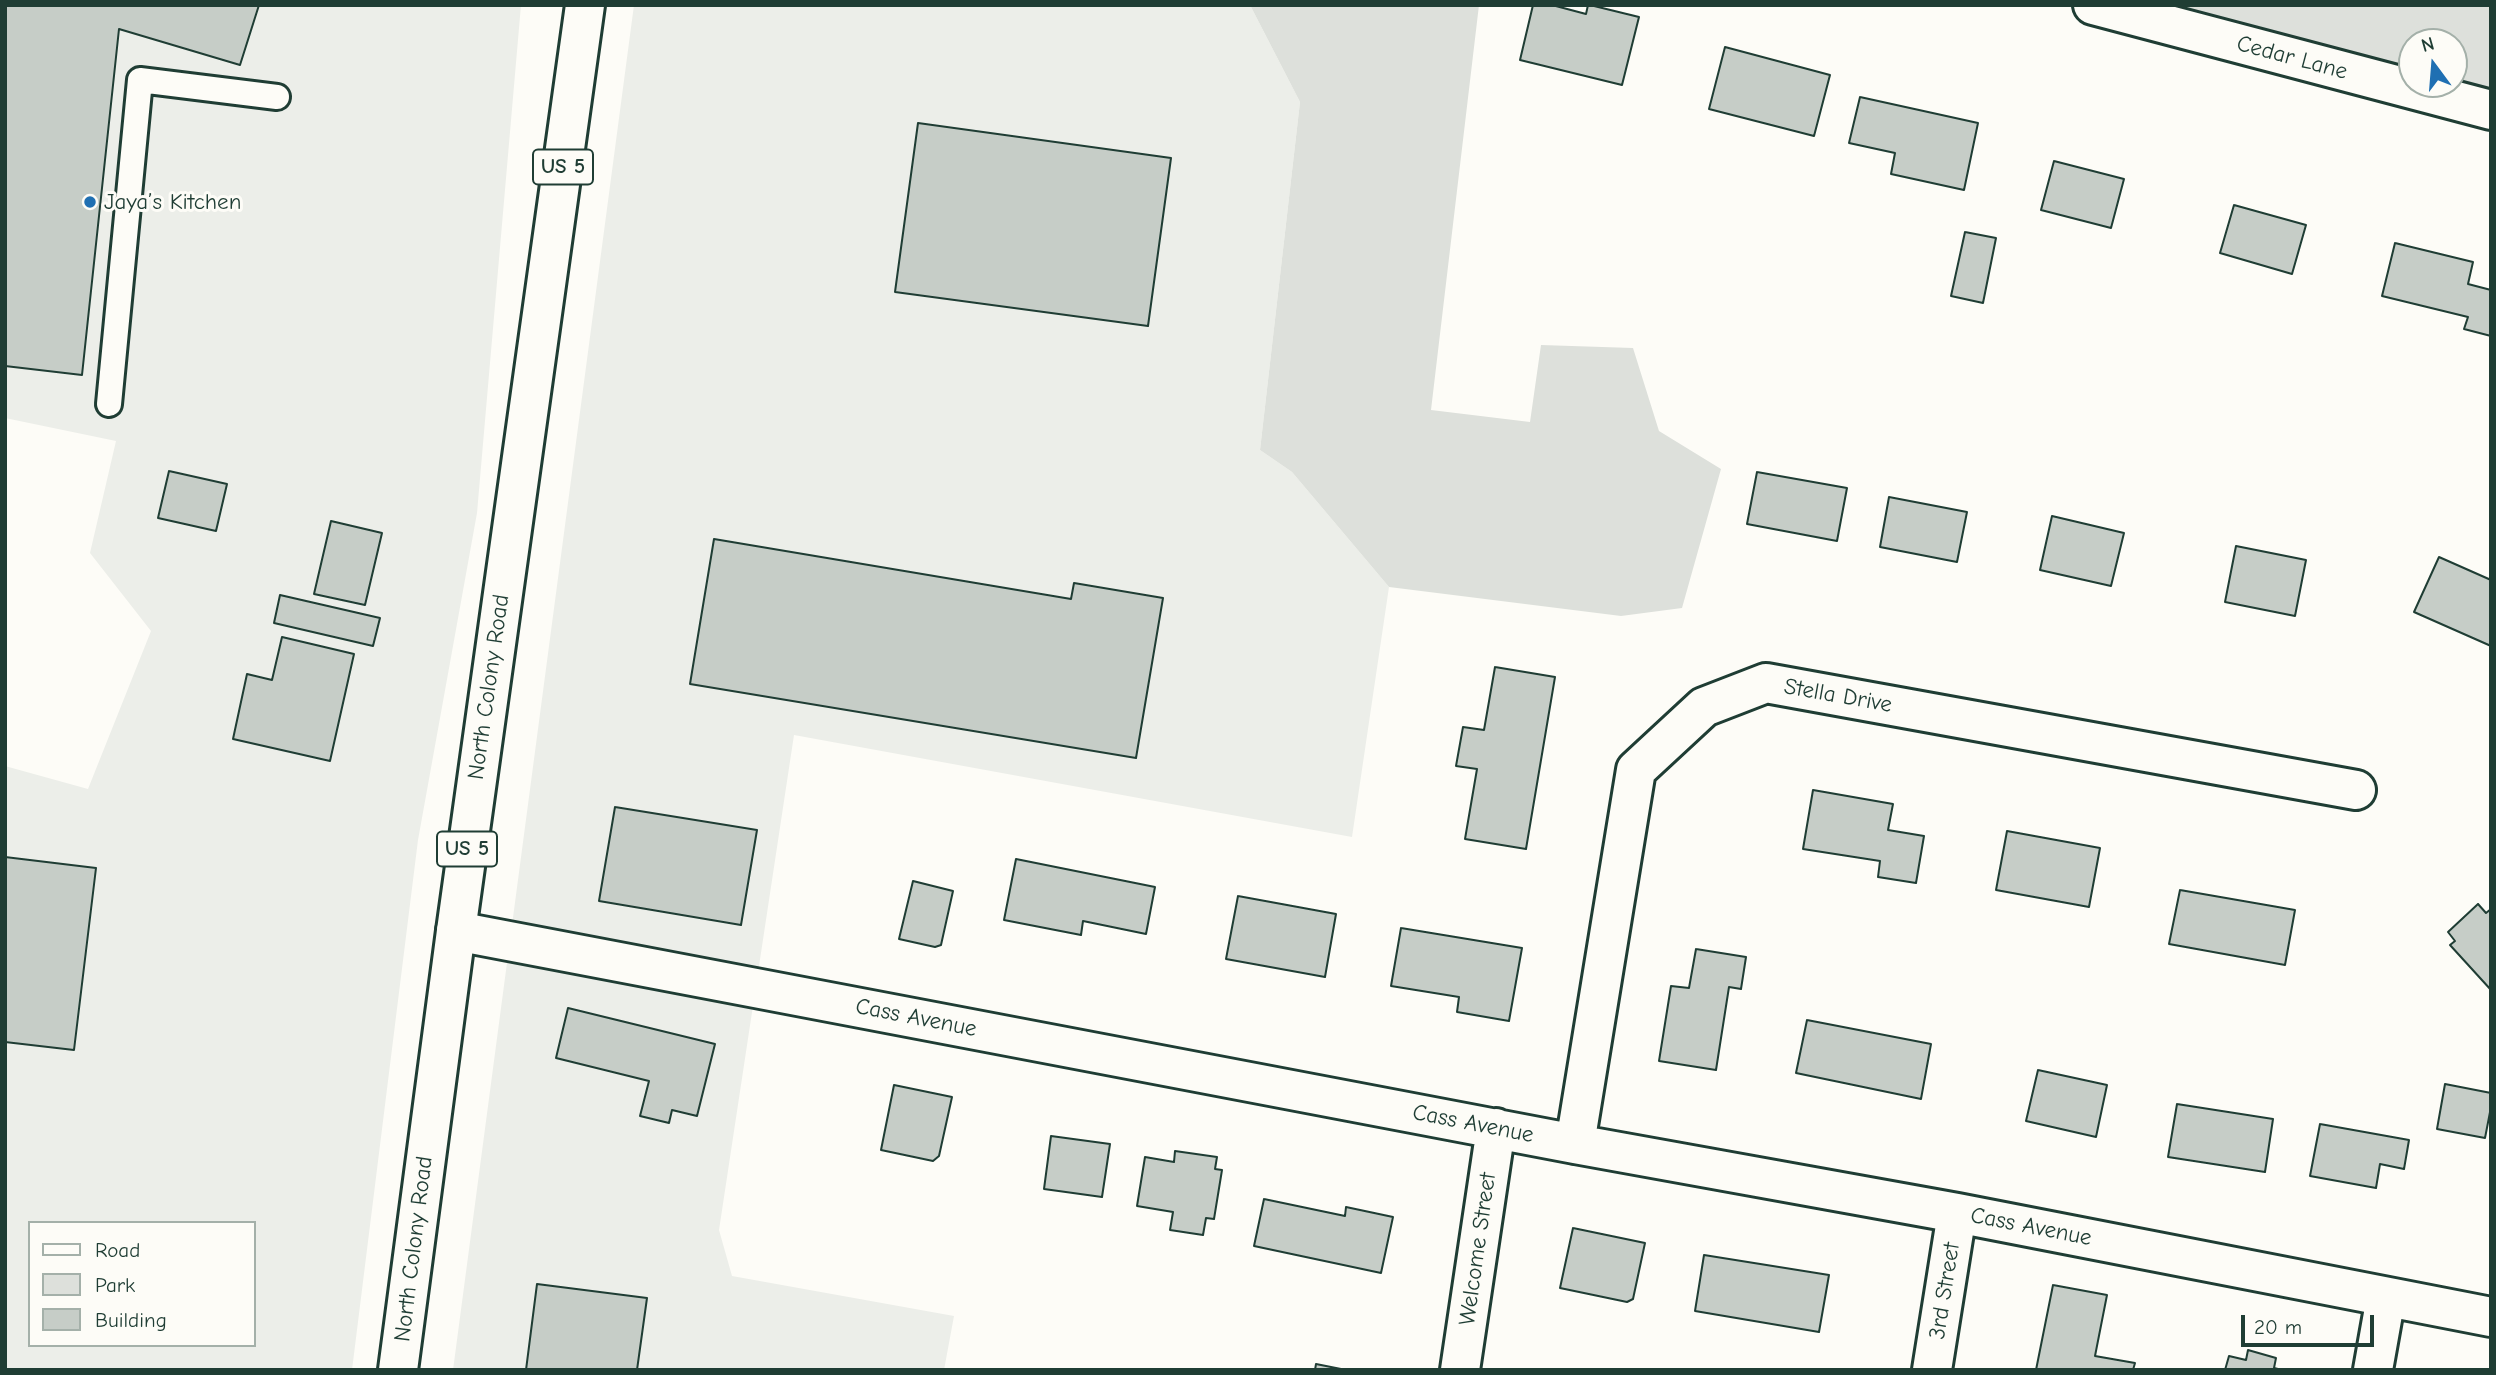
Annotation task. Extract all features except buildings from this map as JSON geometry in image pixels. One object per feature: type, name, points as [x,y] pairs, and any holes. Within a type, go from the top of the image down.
[{"type":"street","name":"North Colony Road","points":[[398,1370],[456,931],[585,5]]},
{"type":"street","name":"Cedar Lane","points":[[2093,5],[2491,110]]},
{"type":"street","name":"Stella Drive","points":[[1575,1144],[1636,770],[1704,707],[1766,684],[2356,790]]},
{"type":"street","name":"Cass Avenue","points":[[456,931],[1575,1144],[1957,1213],[2491,1317]]},
{"type":"street","name":"Welcome Street","points":[[1460,1370],[1496,1128]]},
{"type":"street","name":"3rd Street","points":[[1933,1370],[1957,1213]]},
{"type":"street","points":[[2373,1370],[2386,1297]]},
{"type":"lane","points":[[109,404],[140,80],[276,97]]},
{"type":"shaded area","points":[[5,5],[521,5],[477,513],[418,840],[352,1370],[5,1370],[5,766],[88,789],[151,631],[90,553],[116,441],[5,418]]},
{"type":"shaded area","points":[[634,5],[1250,5],[1300,102],[1260,450],[1292,472],[1389,587],[1352,837],[794,735],[719,1230],[732,1276],[954,1316],[944,1370],[453,1370]]},
{"type":"green space","points":[[1250,5],[1479,5],[1431,410],[1530,422],[1541,345],[1633,348],[1659,431],[1721,469],[1682,608],[1621,616],[1389,587],[1292,472],[1260,450],[1300,102]]},
{"type":"green space","points":[[2167,5],[2491,5],[2491,98],[2468,89],[2468,28],[2398,28],[2398,72]]},
{"type":"place","name":"Jaya’s Kitchen","points":[[90,202]]}]
